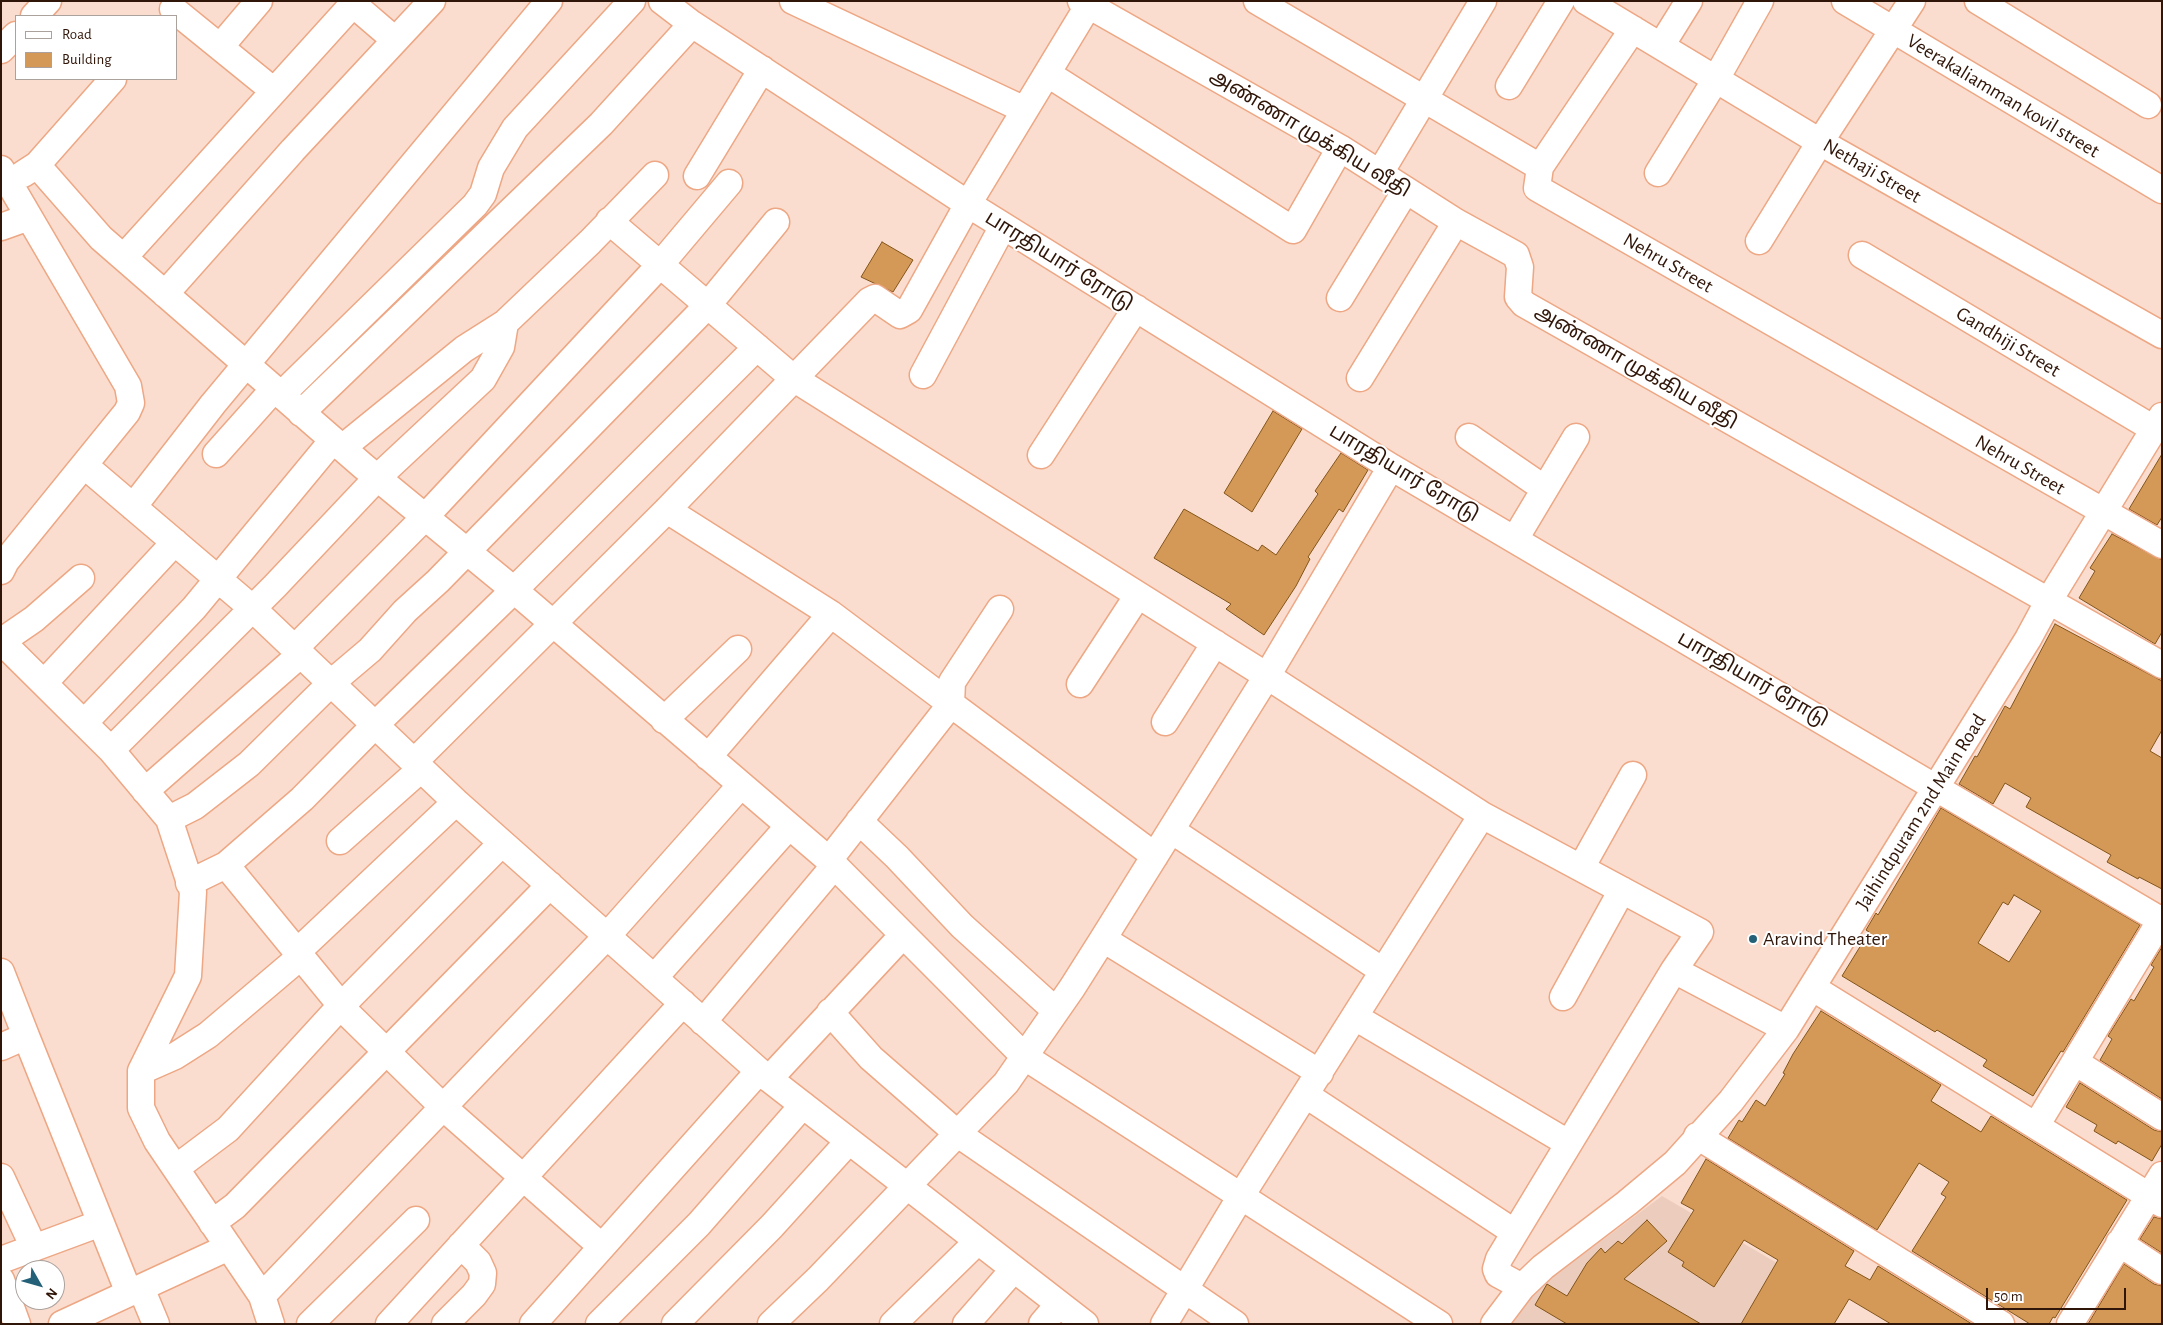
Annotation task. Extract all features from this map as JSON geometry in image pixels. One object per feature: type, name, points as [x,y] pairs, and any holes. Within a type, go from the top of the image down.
[{"type":"street","points":[[35,15],[48,1]]},
{"type":"street","points":[[220,47],[260,1]]},
{"type":"street","points":[[165,294],[432,1]]},
{"type":"street","points":[[133,507],[246,365],[549,1]]},
{"type":"street","points":[[216,454],[278,392],[475,205],[483,194],[491,168],[515,128],[632,1]]},
{"type":"street","name":"பாரதியார் ரோடு","points":[[662,1],[692,24],[968,204],[1391,467],[2161,920]]},
{"type":"street","points":[[793,1],[1025,110]]},
{"type":"street","points":[[1256,1],[1540,167],[1633,30]]},
{"type":"street","points":[[1380,172],[1483,1]]},
{"type":"street","points":[[1509,86],[1561,1]]},
{"type":"street","name":"Nethaji Street","points":[[1586,1],[1820,142],[2162,335]]},
{"type":"street","points":[[1661,46],[1689,1]]},
{"type":"street","points":[[1658,173],[1716,79],[1760,1]]},
{"type":"street","name":"Veerakaliamman kovil street","points":[[1845,1],[2162,190]]},
{"type":"street","points":[[1759,241],[1820,142],[1912,1]]},
{"type":"street","points":[[1978,1],[2148,105]]},
{"type":"street","points":[[124,258],[354,3],[396,40]]},
{"type":"street","points":[[340,841],[667,510],[868,300],[875,298],[896,314],[905,314],[968,204],[1048,74],[1087,3]]},
{"type":"street","name":"அண்ணா முக்கிய வீதி","points":[[1087,3],[1340,148],[1456,222],[1516,255],[1520,268],[1518,297],[1524,304],[2048,602]]},
{"type":"street","points":[[174,9],[274,91]]},
{"type":"street","points":[[301,413],[601,124],[692,24]]},
{"type":"street","points":[[1,50],[15,36]]},
{"type":"street","points":[[697,176],[762,69]]},
{"type":"street","points":[[1048,74],[1293,230],[1340,148]]},
{"type":"street","points":[[19,173],[112,80]]},
{"type":"street","name":"Nehru Street","points":[[1540,167],[1537,188],[2104,513]]},
{"type":"street","points":[[1,571],[29,534],[94,472],[131,403],[128,386],[29,218],[19,173]]},
{"type":"street","points":[[19,173],[101,238],[337,444],[514,590],[789,826],[831,863],[1025,1057],[1440,1324]]},
{"type":"street","points":[[96,711],[165,641],[337,444],[464,349],[505,323],[655,175]]},
{"type":"street","points":[[162,778],[298,651],[659,266],[729,183]]},
{"type":"street","points":[[1340,298],[1406,190]]},
{"type":"street","points":[[1,226],[29,218]]},
{"type":"street","points":[[609,222],[793,378],[1215,643],[1482,815],[1700,932],[1674,970],[1499,1259],[1496,1269],[1498,1274],[1522,1287]]},
{"type":"street","points":[[182,812],[249,764],[331,683],[370,650],[405,610],[467,552],[707,306],[776,222]]},
{"type":"street","points":[[1360,378],[1456,222]]},
{"type":"street","points":[[923,376],[1003,226]]},
{"type":"street","name":"Gandhiji Street","points":[[1862,255],[2158,423]]},
{"type":"street","points":[[1041,455],[1136,308]]},
{"type":"street","points":[[124,738],[377,478],[483,379],[501,347],[505,323]]},
{"type":"street","points":[[271,1324],[270,1288],[229,1247],[224,1215],[189,1159],[157,1141],[141,1108],[160,1063],[188,976],[193,892],[204,875],[302,800],[375,725],[514,590],[757,347]]},
{"type":"street","name":"Jaihindpuram 2nd Main Road","points":[[1503,1321],[1522,1287],[1550,1261],[1627,1203],[1661,1174],[1698,1136],[1731,1101],[1786,1029],[2028,639],[2048,602],[2158,423]]},
{"type":"street","points":[[1469,437],[1545,490]]},
{"type":"street","points":[[1515,539],[1576,437]]},
{"type":"street","points":[[771,1324],[958,1134],[1006,1083],[1025,1057],[1103,939],[1267,676],[1391,467]]},
{"type":"street","points":[[94,472],[252,608],[456,802],[764,1075],[1085,1324]]},
{"type":"street","points":[[667,510],[831,614],[1155,856]]},
{"type":"street","points":[[2104,513],[2162,545]]},
{"type":"street","points":[[1,537],[29,534]]},
{"type":"street","points":[[54,672],[175,542]]},
{"type":"street","points":[[81,578],[28,623],[2,641],[54,672],[124,738],[162,778],[182,812],[204,875],[299,954],[341,1006],[385,1051],[443,1107],[602,1247]]},
{"type":"street","points":[[1080,684],[1138,595]]},
{"type":"street","points":[[2048,602],[2162,665]]},
{"type":"street","points":[[703,1022],[831,863],[859,822],[951,704],[952,682],[1000,609]]},
{"type":"street","points":[[708,757],[831,614]]},
{"type":"street","points":[[1165,722],[1215,643]]},
{"type":"street","points":[[664,720],[738,648]]},
{"type":"street","points":[[1582,868],[1633,775]]},
{"type":"street","points":[[270,1288],[606,936],[741,785]]},
{"type":"street","points":[[160,1063],[208,1035],[299,954],[456,802]]},
{"type":"street","points":[[1164,1324],[1242,1196],[1482,815]]},
{"type":"street","points":[[859,822],[996,960],[1056,1011]]},
{"type":"street","points":[[654,978],[789,826]]},
{"type":"street","points":[[1171,830],[1384,972]]},
{"type":"street","points":[[189,1159],[228,1129],[341,1006],[502,843]]},
{"type":"street","points":[[224,1215],[550,885]]},
{"type":"street","points":[[1563,997],[1622,890]]},
{"type":"street","points":[[2036,1126],[2161,920]]},
{"type":"street","points":[[532,1324],[764,1075],[830,1012],[903,935]]},
{"type":"street","points":[[1103,939],[1320,1073]]},
{"type":"street","points":[[1674,970],[1786,1029]]},
{"type":"street","points":[[1,972],[101,1223],[135,1290],[156,1324]]},
{"type":"street","points":[[1813,988],[2036,1126],[2158,1192],[2119,1243],[2070,1324]]},
{"type":"street","points":[[389,1324],[683,1003]]},
{"type":"street","points":[[830,1012],[872,1058],[958,1134],[1236,1324]]},
{"type":"street","points":[[1355,1017],[1568,1143]]},
{"type":"street","points":[[1,1047],[26,1036]]},
{"type":"street","points":[[2075,1062],[2162,1116]]},
{"type":"street","points":[[1306,1095],[1514,1232]]},
{"type":"street","points":[[599,1324],[699,1224],[803,1106]]},
{"type":"street","points":[[1698,1136],[2000,1324]]},
{"type":"street","points":[[674,1324],[765,1233],[848,1140]]},
{"type":"street","points":[[1,1177],[34,1248]]},
{"type":"street","points":[[310,1324],[416,1220]]},
{"type":"street","points":[[1,1260],[101,1223]]},
{"type":"street","points":[[893,1324],[978,1241]]},
{"type":"street","points":[[2119,1243],[2162,1271]]},
{"type":"street","points":[[445,1324],[474,1295],[482,1284],[483,1273],[478,1262],[461,1245]]},
{"type":"street","points":[[62,1324],[229,1247]]},
{"type":"street","points":[[966,1324],[1014,1269]]},
{"type":"street","points":[[1,1280],[16,1324]]},
{"type":"street","points":[[1042,1324],[1059,1304]]},
{"type":"shaded area","points":[[1662,1196],[1789,1270],[1759,1324],[1512,1324],[1529,1300],[1554,1276]]},
{"type":"building","points":[[882,242],[913,260],[893,292],[861,277]]},
{"type":"building","points":[[1273,411],[1302,429],[1252,512],[1224,493]]},
{"type":"building","points":[[1341,453],[1368,470],[1343,512],[1339,509],[1308,557],[1310,559],[1296,586],[1264,635],[1226,609],[1231,604],[1154,558],[1184,509],[1258,551],[1262,545],[1276,555],[1318,494],[1315,491]]},
{"type":"building","points":[[2162,454],[2162,517],[2157,525],[2129,509]]},
{"type":"building","points":[[2112,534],[2162,560],[2162,632],[2155,644],[2079,598],[2095,571],[2090,568]]},
{"type":"building","points":[[2055,624],[2162,681],[2162,730],[2150,751],[2162,758],[2162,889],[2139,877],[2138,879],[2107,862],[2111,855],[2026,807],[2031,798],[2005,783],[1993,804],[1959,784],[1975,756],[1977,757],[2005,706],[2010,709]]},
{"type":"building","points":[[1941,808],[2140,925],[2063,1052],[2061,1051],[2033,1096],[1983,1066],[1987,1060],[1937,1030],[1935,1032],[1842,976],[1869,932],[1866,930],[1876,913],[1878,915]],"holes":[[[2014,895],[2041,911],[2009,962],[1978,943],[2003,902],[2008,905]]]},
{"type":"building","points":[[2162,947],[2162,1099],[2100,1060],[2112,1039],[2108,1036],[2131,999],[2134,1001],[2154,967],[2151,965]]},
{"type":"building","points":[[1821,1011],[1941,1085],[1931,1101],[1981,1132],[1991,1116],[2127,1200],[2055,1318],[2053,1317],[2049,1324],[2030,1324],[1912,1251],[1946,1197],[1941,1194],[1949,1182],[1919,1163],[1877,1230],[1728,1138],[1739,1120],[1742,1122],[1756,1100],[1765,1106],[1785,1074],[1783,1073],[1793,1054]]},
{"type":"building","points":[[2080,1083],[2154,1130],[2162,1132],[2162,1144],[2152,1161],[2118,1141],[2116,1144],[2094,1131],[2097,1125],[2066,1107]]},
{"type":"building","points":[[1706,1159],[1854,1251],[1845,1266],[1870,1280],[1878,1266],[1972,1324],[1891,1324],[1849,1299],[1834,1324],[1741,1324],[1778,1260],[1744,1240],[1714,1287],[1682,1266],[1684,1262],[1668,1252],[1694,1210],[1681,1203]]},
{"type":"building","points":[[2154,1217],[2162,1219],[2162,1253],[2140,1239]]},
{"type":"building","points":[[1647,1220],[1667,1241],[1624,1279],[1701,1324],[1567,1324],[1535,1305],[1547,1284],[1567,1296],[1587,1263],[1601,1248],[1605,1253],[1618,1241],[1622,1244]]},
{"type":"building","points":[[2124,1264],[2154,1284],[2162,1286],[2162,1324],[2088,1324]]},
{"type":"place","name":"Aravind Theater","points":[[1753,939]]}]
